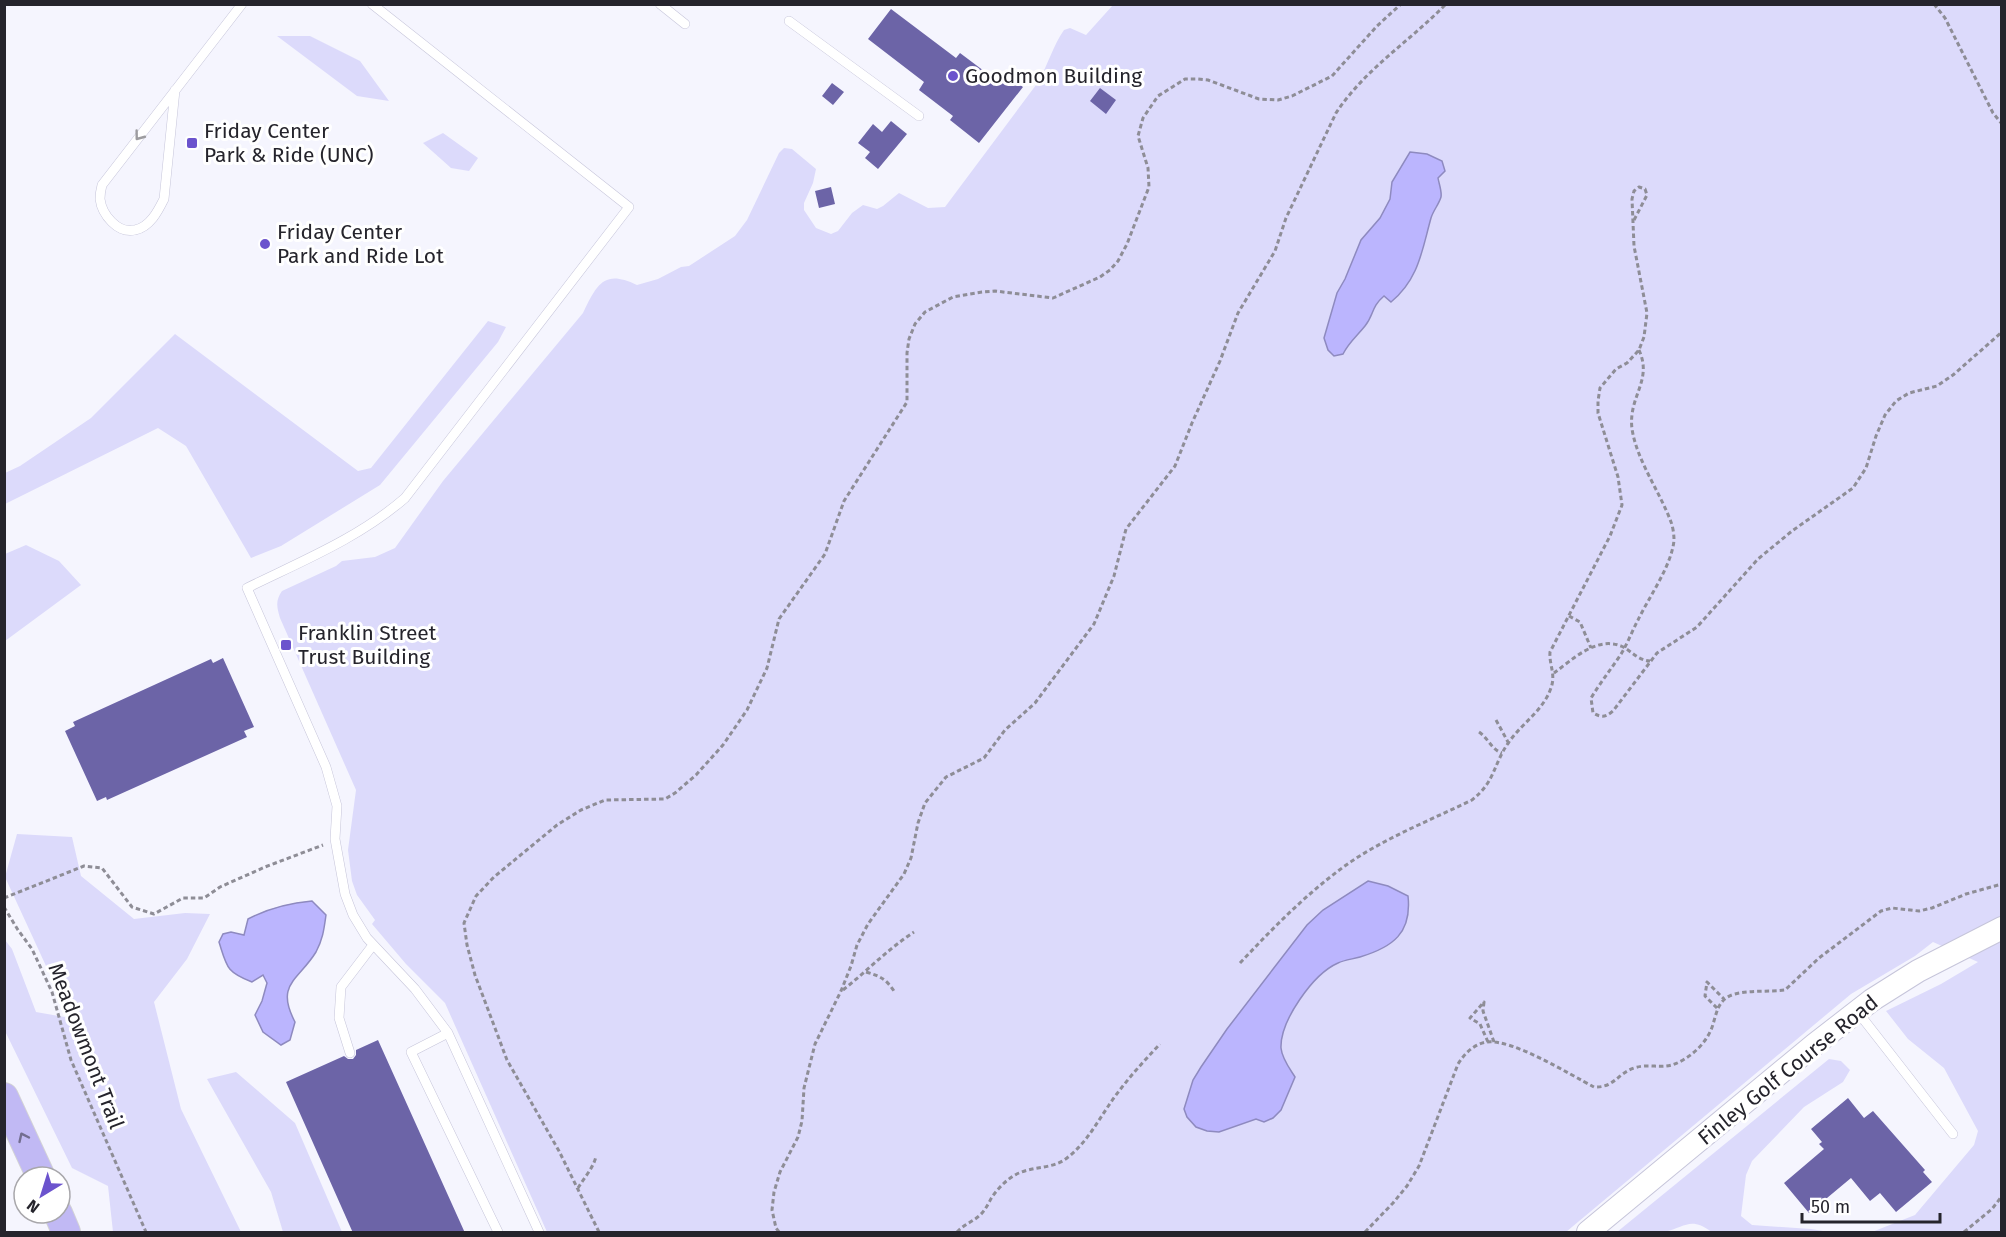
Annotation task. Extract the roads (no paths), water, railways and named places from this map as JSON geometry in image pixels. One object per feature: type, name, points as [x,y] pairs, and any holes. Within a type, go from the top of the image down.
[{"type":"main road","points":[[4,1097],[35,1165]]},
{"type":"street","name":"Finley Golf Course Road","points":[[1588,1233],[1857,1011],[1918,971],[2001,928]]},
{"type":"lane","points":[[175,90],[164,200],[146,225],[135,231],[120,228],[105,216],[100,199],[102,185],[175,90],[242,4]]},
{"type":"lane","points":[[372,4],[629,207],[405,498],[385,516],[351,537],[247,588],[327,767],[337,806],[335,839],[345,894],[352,915],[373,945],[416,989],[448,1033],[539,1232]]},
{"type":"lane","points":[[660,4],[685,24]]},
{"type":"lane","points":[[789,21],[919,116]]},
{"type":"lane","points":[[350,1053],[339,1018],[341,987],[373,945]]},
{"type":"lane","points":[[1857,1011],[1953,1134]]},
{"type":"lane","points":[[448,1033],[411,1052],[498,1233]]},
{"type":"place","name":"Goodmon Building","points":[[953,76]]},
{"type":"place","name":"Friday Center Park & Ride (UNC)","points":[[192,143]]},
{"type":"place","name":"Friday Center Park and Ride Lot","points":[[265,244]]},
{"type":"place","name":"Franklin Street Trust Building","points":[[286,645]]}]
